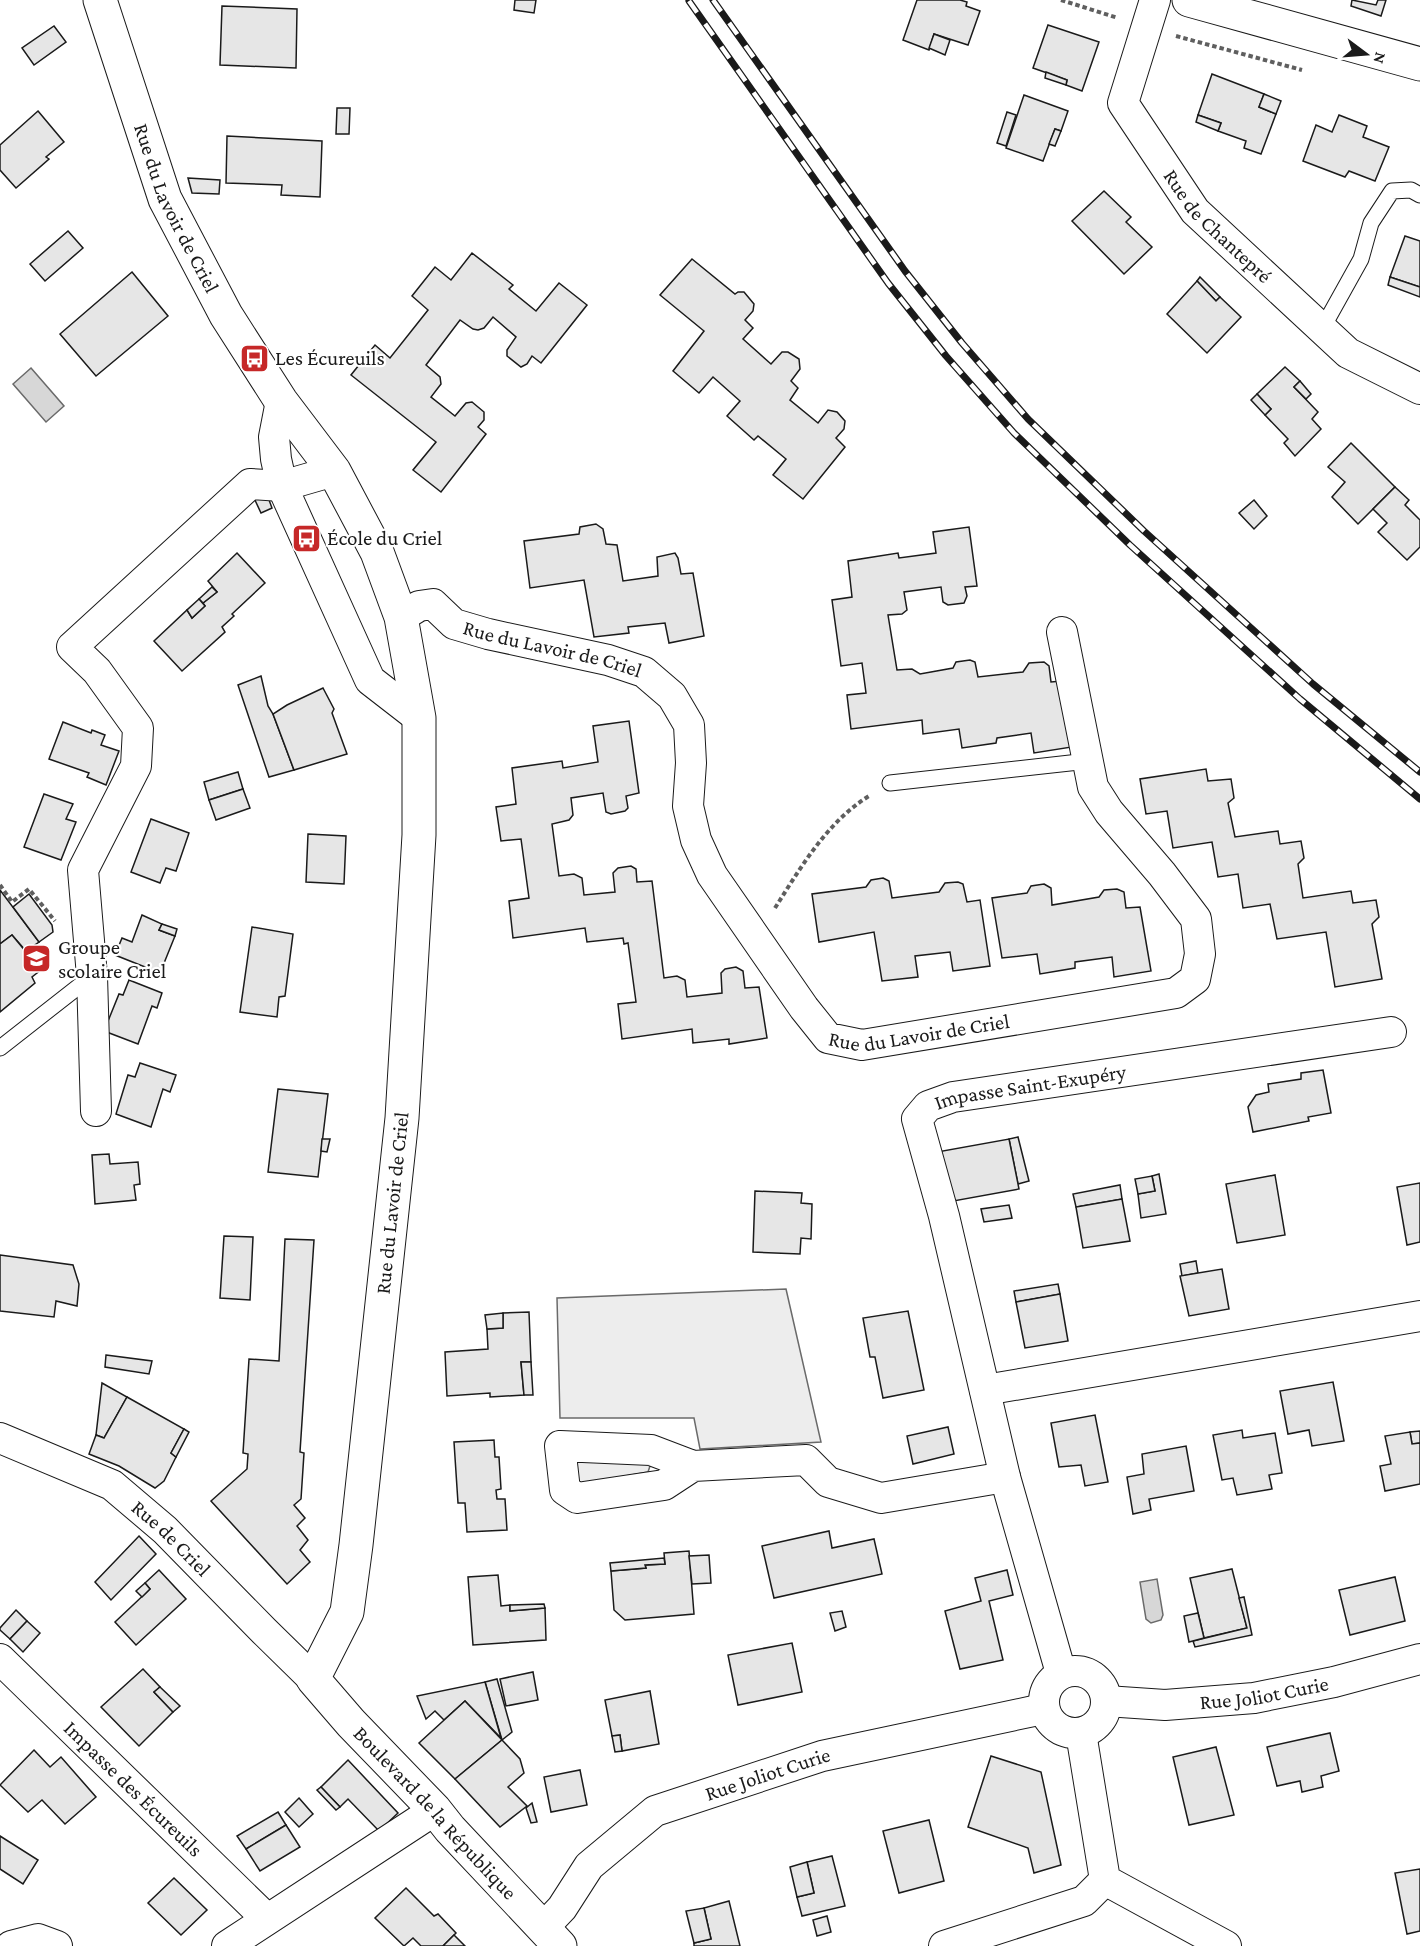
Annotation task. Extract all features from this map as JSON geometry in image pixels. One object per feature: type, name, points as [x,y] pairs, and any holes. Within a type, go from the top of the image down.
[{"type":"street","name":"Rue du Lavoir de Criel","points":[[100,0],[165,199],[226,315],[281,401],[334,471],[377,552],[401,617],[419,718],[419,835],[402,1118],[357,1545],[347,1612],[313,1679]]},
{"type":"street","name":"Rue de Chantepré","points":[[1155,0],[1123,103],[1195,211],[1348,353],[1420,389]]},
{"type":"street","points":[[1189,0],[1420,64]]},
{"type":"street","points":[[281,401],[274,437],[282,486],[370,680],[419,718]]},
{"type":"street","points":[[96,1111],[92,976],[83,870],[136,766],[138,728],[97,671],[72,647],[250,484],[282,486],[334,471]]},
{"type":"street","name":"Rue du Lavoir de Criel","points":[[401,617],[418,606],[433,604],[454,624],[488,634],[608,660],[644,672],[672,696],[688,725],[691,763],[688,806],[696,840],[712,875],[804,1008],[828,1038],[862,1045],[1176,993],[1195,979],[1200,954],[1196,919],[1162,874],[1109,812],[1093,787],[1062,632]]},
{"type":"street","name":"Impasse Saint-Exupéry","points":[[1061,1673],[1005,1477],[944,1216],[917,1119],[928,1106],[953,1096],[1391,1032]]},
{"type":"street","points":[[985,1390],[1420,1316]]},
{"type":"street","name":"Rue de Criel","points":[[0,1438],[112,1485],[165,1530],[313,1679]]},
{"type":"street","points":[[693,1466],[806,1460],[828,1482],[881,1498],[1005,1477]]},
{"type":"street","name":"Impasse des Écureuils","points":[[0,1659],[267,1919]]},
{"type":"street","name":"Rue Joliot Curie","points":[[1106,1701],[1165,1705],[1254,1698],[1334,1682],[1420,1659]]},
{"type":"street","points":[[1083,1672],[1092,1676],[1104,1692],[1106,1701],[1105,1710],[1096,1725],[1081,1733],[1070,1734],[1060,1730],[1052,1724],[1043,1709],[1044,1695],[1048,1686],[1061,1673],[1083,1672]]},
{"type":"street","name":"Boulevard de la République","points":[[313,1679],[351,1723],[435,1810],[551,1937]]},
{"type":"street","name":"Rue Joliot Curie","points":[[551,1937],[562,1908],[589,1866],[655,1811],[822,1756],[1043,1709]]},
{"type":"street","points":[[1081,1733],[1105,1880]]},
{"type":"street","points":[[227,1946],[435,1810]]},
{"type":"street","points":[[944,1946],[1084,1901],[1105,1880]]},
{"type":"street","points":[[1105,1880],[1226,1946]]},
{"type":"street","points":[[11,1946],[38,1940],[57,1946]]},
{"type":"lane","points":[[1322,329],[1361,259],[1371,223],[1392,191],[1411,190],[1420,195]]},
{"type":"lane","points":[[890,783],[1088,761]]},
{"type":"lane","points":[[0,1048],[92,976]]},
{"type":"path","points":[[756,939],[808,855],[851,807],[890,783]]},
{"type":"path","points":[[0,885],[12,902],[29,889],[66,936],[89,940]]},
{"type":"shaded area","points":[[31,368],[64,406],[46,422],[13,384]]},
{"type":"shaded area","points":[[786,1289],[821,1442],[700,1449],[694,1418],[560,1418],[557,1298]]},
{"type":"shaded area","points":[[578,1457],[648,1462],[650,1466],[648,1472],[575,1485],[573,1465]]},
{"type":"shaded area","points":[[1157,1579],[1163,1615],[1161,1620],[1151,1623],[1146,1619],[1140,1582]]},
{"type":"building","points":[[515,0],[536,0],[534,13],[514,10]]},
{"type":"building","points":[[917,0],[960,0],[967,2],[966,6],[980,11],[968,45],[934,34],[929,50],[903,40]]},
{"type":"building","points":[[1352,0],[1376,5],[1378,0],[1386,0],[1381,16],[1351,6]]},
{"type":"building","points":[[222,6],[297,9],[296,68],[220,65]]},
{"type":"building","points":[[1048,25],[1099,42],[1082,91],[1066,85],[1067,80],[1033,68]]},
{"type":"building","points":[[54,26],[66,42],[34,65],[22,48]]},
{"type":"building","points":[[934,34],[950,40],[945,55],[929,48]]},
{"type":"building","points":[[1046,72],[1067,80],[1066,85],[1045,78]]},
{"type":"building","points":[[1212,74],[1264,94],[1259,107],[1276,114],[1261,154],[1244,148],[1246,141],[1218,131],[1221,123],[1198,115]]},
{"type":"building","points":[[1264,94],[1281,101],[1276,114],[1259,107]]},
{"type":"building","points":[[1024,95],[1068,111],[1061,131],[1055,129],[1043,161],[1006,148]]},
{"type":"building","points":[[337,108],[350,108],[349,134],[336,134]]},
{"type":"building","points":[[38,111],[64,142],[46,157],[49,159],[16,188],[0,170],[0,145]]},
{"type":"building","points":[[1007,112],[1016,115],[1006,146],[997,143]]},
{"type":"building","points":[[1198,115],[1221,123],[1218,131],[1196,122]]},
{"type":"building","points":[[1339,115],[1367,126],[1363,137],[1389,147],[1375,181],[1349,171],[1345,177],[1303,161],[1316,125],[1332,132]]},
{"type":"building","points":[[1055,129],[1061,131],[1055,146],[1049,144]]},
{"type":"building","points":[[227,136],[322,141],[320,197],[281,195],[282,185],[226,183]]},
{"type":"building","points":[[188,178],[220,180],[219,194],[192,193]]},
{"type":"building","points":[[1104,191],[1131,217],[1126,222],[1152,247],[1124,274],[1072,221]]},
{"type":"building","points":[[68,231],[83,248],[45,281],[30,264]]},
{"type":"building","points":[[1405,236],[1420,241],[1420,287],[1390,277]]},
{"type":"building","points":[[472,253],[513,285],[509,289],[536,311],[559,283],[587,305],[541,363],[532,356],[527,364],[521,367],[507,356],[507,350],[516,337],[493,317],[484,328],[478,330],[460,320],[426,365],[440,377],[441,384],[431,397],[455,416],[466,403],[472,402],[484,412],[484,420],[478,427],[486,434],[441,492],[413,470],[436,442],[351,375],[375,345],[390,358],[428,310],[412,296],[435,267],[451,280]]},
{"type":"building","points":[[692,259],[735,294],[744,292],[754,304],[753,311],[745,320],[753,328],[743,339],[771,364],[782,352],[788,352],[799,359],[800,369],[791,381],[798,388],[790,400],[818,423],[828,410],[837,412],[845,421],[844,429],[836,438],[845,447],[803,499],[773,475],[786,459],[758,436],[754,440],[727,416],[740,401],[713,377],[699,393],[673,371],[704,331],[660,295]]},
{"type":"building","points":[[132,272],[168,316],[96,376],[60,334]]},
{"type":"building","points":[[1200,277],[1220,297],[1216,301],[1197,281]]},
{"type":"building","points":[[1390,277],[1420,287],[1420,297],[1388,285]]},
{"type":"building","points":[[1197,281],[1216,301],[1220,297],[1241,317],[1207,353],[1167,314]]},
{"type":"building","points":[[1285,367],[1300,381],[1294,387],[1318,412],[1312,419],[1321,429],[1295,456],[1284,443],[1288,439],[1265,415],[1271,409],[1257,394]]},
{"type":"building","points":[[1300,381],[1311,394],[1306,399],[1294,387]]},
{"type":"building","points":[[1257,394],[1271,409],[1265,415],[1251,400]]},
{"type":"building","points":[[1351,443],[1395,487],[1358,524],[1332,497],[1345,482],[1328,467]]},
{"type":"building","points":[[1395,487],[1409,500],[1405,505],[1420,520],[1420,547],[1407,560],[1378,532],[1387,523],[1373,509]]},
{"type":"building","points":[[265,489],[272,508],[261,513],[254,498]]},
{"type":"building","points":[[1254,500],[1267,516],[1254,529],[1239,513]]},
{"type":"building","points":[[596,524],[603,529],[606,544],[617,545],[623,581],[658,576],[657,557],[675,553],[681,574],[693,573],[704,636],[669,643],[665,623],[628,627],[629,633],[594,637],[584,580],[530,588],[524,541],[579,534],[580,527]]},
{"type":"building","points":[[969,527],[977,586],[965,587],[967,596],[964,603],[948,605],[943,602],[941,587],[904,592],[907,610],[902,614],[888,615],[897,670],[912,669],[920,674],[953,668],[956,662],[970,660],[975,662],[978,677],[1023,672],[1029,663],[1044,662],[1049,666],[1051,682],[1062,681],[1072,747],[1034,753],[1031,733],[997,738],[996,743],[962,748],[959,729],[923,734],[922,720],[851,729],[847,695],[866,693],[862,663],[841,666],[832,600],[852,597],[848,561],[898,553],[899,558],[936,553],[933,532]]},
{"type":"building","points":[[237,553],[265,583],[232,614],[234,616],[222,627],[225,632],[182,671],[154,641],[187,610],[192,618],[205,606],[203,603],[217,592],[208,581]]},
{"type":"building","points":[[212,587],[217,592],[203,603],[199,599]]},
{"type":"building","points":[[199,599],[205,606],[192,618],[187,610]]},
{"type":"building","points":[[261,676],[268,706],[294,770],[269,777],[238,685]]},
{"type":"building","points":[[323,688],[334,709],[332,713],[347,754],[294,770],[273,714]]},
{"type":"building","points":[[629,721],[639,793],[626,796],[628,808],[625,811],[611,814],[606,812],[603,793],[571,798],[573,815],[569,820],[552,824],[559,876],[574,874],[582,878],[584,895],[615,892],[613,873],[618,868],[631,866],[636,869],[637,882],[652,881],[664,978],[677,976],[685,980],[687,997],[722,993],[721,973],[725,969],[736,967],[743,971],[745,988],[759,987],[767,1038],[729,1044],[729,1039],[693,1043],[692,1029],[622,1039],[618,1004],[636,1002],[628,943],[624,944],[623,938],[587,942],[585,928],[513,938],[509,901],[529,898],[521,839],[501,841],[496,807],[516,804],[512,768],[562,761],[563,768],[598,762],[593,726]]},
{"type":"building","points":[[63,722],[91,733],[92,730],[105,735],[101,745],[119,751],[106,785],[87,777],[89,773],[49,759]]},
{"type":"building","points":[[1206,769],[1208,781],[1231,779],[1234,798],[1228,803],[1235,837],[1278,831],[1280,844],[1301,841],[1304,858],[1298,864],[1303,898],[1351,891],[1353,903],[1376,900],[1379,917],[1372,924],[1382,979],[1335,987],[1326,932],[1277,939],[1270,904],[1243,908],[1238,874],[1218,877],[1212,842],[1173,848],[1167,811],[1146,814],[1140,779]]},
{"type":"building","points":[[238,772],[243,789],[209,800],[204,782]]},
{"type":"building","points":[[243,789],[250,808],[216,820],[209,800]]},
{"type":"building","points":[[44,794],[73,804],[66,819],[76,822],[61,860],[24,847]]},
{"type":"building","points":[[151,819],[189,833],[176,871],[166,868],[160,883],[131,872]]},
{"type":"building","points":[[308,834],[346,836],[344,884],[306,882]]},
{"type":"building","points":[[883,878],[889,881],[892,898],[939,892],[945,883],[963,884],[967,902],[980,900],[990,966],[953,971],[950,952],[915,956],[918,977],[882,981],[874,932],[819,942],[812,894],[866,887],[871,880]]},
{"type":"building","points":[[1044,884],[1051,888],[1052,905],[1099,897],[1104,890],[1117,889],[1124,892],[1126,908],[1140,907],[1151,971],[1114,977],[1112,957],[1075,962],[1075,968],[1040,974],[1037,954],[1002,958],[992,898],[1027,893],[1031,886]]},
{"type":"building","points":[[0,890],[39,942],[26,951],[12,935],[0,944]]},
{"type":"building","points":[[29,894],[52,925],[53,932],[39,942],[13,907]]},
{"type":"building","points":[[142,915],[162,924],[159,930],[175,936],[160,973],[115,955],[122,938],[132,942]]},
{"type":"building","points":[[162,924],[177,929],[175,936],[159,930]]},
{"type":"building","points":[[252,927],[293,934],[285,996],[279,997],[277,1017],[240,1012]]},
{"type":"building","points":[[12,935],[41,970],[32,977],[35,983],[0,1012],[0,944]]},
{"type":"building","points":[[129,980],[162,993],[157,1008],[152,1006],[138,1044],[104,1031],[119,994],[123,995]]},
{"type":"building","points":[[140,1063],[176,1075],[170,1092],[163,1089],[151,1127],[116,1114],[128,1075],[135,1077]]},
{"type":"building","points":[[1323,1070],[1331,1113],[1308,1117],[1309,1121],[1253,1132],[1248,1107],[1256,1095],[1269,1092],[1268,1084],[1301,1079],[1301,1073]]},
{"type":"building","points":[[278,1089],[328,1094],[318,1177],[268,1172]]},
{"type":"building","points":[[1018,1137],[1029,1181],[1018,1184],[1009,1139]]},
{"type":"building","points":[[322,1139],[330,1139],[327,1152],[321,1151]]},
{"type":"building","points":[[1009,1139],[1019,1189],[948,1202],[937,1152]]},
{"type":"building","points":[[109,1154],[110,1164],[138,1162],[140,1184],[134,1185],[136,1200],[95,1204],[92,1155]]},
{"type":"building","points":[[1159,1174],[1166,1214],[1141,1218],[1138,1194],[1155,1191],[1152,1176]]},
{"type":"building","points":[[1275,1175],[1285,1235],[1237,1243],[1226,1184]]},
{"type":"building","points":[[1152,1176],[1155,1191],[1138,1194],[1135,1179]]},
{"type":"building","points":[[1420,1183],[1420,1242],[1407,1245],[1397,1187]]},
{"type":"building","points":[[1120,1185],[1122,1199],[1076,1207],[1073,1194]]},
{"type":"building","points":[[755,1191],[802,1193],[801,1203],[812,1204],[811,1239],[801,1238],[800,1254],[753,1252]]},
{"type":"building","points":[[1122,1199],[1130,1241],[1083,1248],[1076,1207]]},
{"type":"building","points":[[1009,1205],[1012,1218],[984,1222],[981,1209]]},
{"type":"building","points":[[224,1236],[253,1237],[250,1300],[220,1298]]},
{"type":"building","points":[[285,1239],[314,1240],[300,1452],[304,1453],[301,1499],[294,1505],[305,1518],[297,1526],[308,1540],[300,1550],[310,1562],[287,1584],[211,1501],[247,1469],[248,1454],[243,1453],[249,1359],[279,1361]]},
{"type":"building","points":[[0,1255],[73,1265],[79,1284],[77,1306],[56,1301],[54,1317],[0,1311]]},
{"type":"building","points":[[1196,1261],[1198,1273],[1182,1276],[1180,1264]]},
{"type":"building","points":[[1222,1269],[1229,1309],[1189,1316],[1180,1276]]},
{"type":"building","points":[[1058,1284],[1060,1294],[1016,1302],[1014,1291]]},
{"type":"building","points":[[1060,1294],[1068,1341],[1025,1348],[1016,1302]]},
{"type":"building","points":[[908,1311],[924,1390],[883,1398],[875,1357],[870,1357],[863,1318]]},
{"type":"building","points":[[529,1312],[531,1362],[521,1362],[524,1395],[490,1397],[490,1393],[447,1396],[445,1352],[488,1349],[487,1329],[503,1328],[503,1313]]},
{"type":"building","points":[[503,1313],[503,1328],[487,1329],[485,1315]]},
{"type":"building","points":[[106,1355],[152,1361],[149,1374],[105,1367]]},
{"type":"building","points":[[521,1362],[531,1362],[533,1395],[524,1395]]},
{"type":"building","points":[[1333,1382],[1344,1441],[1312,1446],[1309,1430],[1288,1434],[1280,1391]]},
{"type":"building","points":[[102,1383],[127,1397],[104,1438],[96,1435]]},
{"type":"building","points":[[127,1397],[184,1429],[171,1453],[176,1457],[164,1481],[155,1488],[119,1466],[89,1454],[96,1435],[104,1438]]},
{"type":"building","points":[[1095,1415],[1108,1482],[1085,1486],[1081,1465],[1059,1467],[1051,1423]]},
{"type":"building","points":[[948,1427],[954,1454],[913,1464],[907,1436]]},
{"type":"building","points":[[184,1429],[189,1432],[176,1457],[171,1453]]},
{"type":"building","points":[[1242,1430],[1243,1438],[1275,1433],[1282,1473],[1269,1475],[1272,1489],[1237,1495],[1233,1478],[1222,1480],[1213,1435]]},
{"type":"building","points":[[1420,1431],[1420,1443],[1412,1444],[1410,1432]]},
{"type":"building","points":[[1410,1432],[1412,1444],[1420,1443],[1420,1484],[1385,1491],[1380,1466],[1391,1464],[1385,1436]]},
{"type":"building","points":[[494,1440],[495,1457],[499,1457],[501,1489],[496,1490],[497,1499],[505,1499],[507,1530],[467,1532],[465,1503],[458,1503],[454,1442]]},
{"type":"building","points":[[1186,1446],[1194,1491],[1149,1499],[1151,1510],[1133,1514],[1127,1477],[1144,1474],[1142,1454]]},
{"type":"building","points":[[829,1531],[832,1548],[874,1539],[882,1574],[774,1598],[762,1546]]},
{"type":"building","points":[[139,1536],[156,1554],[111,1600],[95,1582]]},
{"type":"building","points":[[689,1551],[694,1614],[625,1620],[614,1610],[611,1571],[665,1564],[664,1553]]},
{"type":"building","points":[[709,1555],[711,1583],[692,1584],[689,1556]]},
{"type":"building","points":[[664,1558],[665,1564],[611,1571],[610,1563]]},
{"type":"building","points":[[1232,1569],[1247,1628],[1204,1638],[1190,1578]]},
{"type":"building","points":[[159,1570],[186,1599],[136,1645],[115,1622],[150,1589],[145,1583]]},
{"type":"building","points":[[1007,1570],[1013,1595],[989,1601],[1003,1660],[960,1669],[945,1611],[981,1601],[975,1578]]},
{"type":"building","points":[[498,1575],[501,1606],[510,1605],[510,1611],[545,1608],[546,1640],[473,1645],[468,1577]]},
{"type":"building","points":[[1395,1577],[1405,1621],[1350,1635],[1339,1590]]},
{"type":"building","points":[[145,1583],[150,1589],[142,1597],[136,1591]]},
{"type":"building","points":[[1244,1597],[1252,1635],[1195,1647],[1193,1641],[1247,1628],[1239,1598]]},
{"type":"building","points":[[544,1604],[545,1608],[510,1611],[510,1605]]},
{"type":"building","points":[[16,1610],[27,1621],[10,1639],[0,1628]]},
{"type":"building","points":[[842,1611],[846,1627],[835,1631],[830,1613]]},
{"type":"building","points":[[1198,1613],[1204,1638],[1189,1642],[1184,1616]]},
{"type":"building","points":[[27,1621],[40,1633],[23,1652],[10,1639]]},
{"type":"building","points":[[792,1643],[802,1692],[738,1705],[728,1655]]},
{"type":"building","points":[[143,1669],[160,1687],[154,1692],[173,1712],[139,1746],[101,1707]]},
{"type":"building","points":[[533,1672],[538,1700],[506,1706],[500,1679]]},
{"type":"building","points":[[497,1679],[512,1732],[502,1740],[485,1682]]},
{"type":"building","points":[[485,1682],[501,1738],[465,1701],[444,1720],[435,1711],[426,1719],[417,1696]]},
{"type":"building","points":[[160,1687],[180,1706],[173,1712],[154,1692]]},
{"type":"building","points":[[650,1691],[659,1744],[622,1751],[620,1735],[612,1736],[605,1700]]},
{"type":"building","points":[[465,1701],[502,1740],[455,1779],[419,1743]]},
{"type":"building","points":[[1330,1733],[1339,1771],[1321,1776],[1323,1787],[1302,1792],[1300,1781],[1277,1786],[1267,1747]]},
{"type":"building","points":[[620,1735],[622,1751],[615,1752],[612,1736]]},
{"type":"building","points":[[502,1740],[520,1759],[524,1773],[508,1787],[527,1806],[500,1827],[455,1779]]},
{"type":"building","points":[[1216,1747],[1234,1815],[1189,1825],[1173,1757]]},
{"type":"building","points":[[34,1750],[50,1767],[61,1757],[96,1797],[65,1824],[42,1800],[28,1812],[0,1785]]},
{"type":"building","points":[[991,1756],[1041,1772],[1061,1865],[1034,1873],[1028,1848],[968,1827]]},
{"type":"building","points":[[348,1760],[398,1813],[379,1831],[348,1799],[340,1807],[321,1787]]},
{"type":"building","points":[[580,1770],[587,1805],[551,1812],[544,1777]]},
{"type":"building","points":[[321,1787],[340,1807],[336,1810],[317,1790]]},
{"type":"building","points":[[299,1798],[313,1814],[299,1827],[285,1812]]},
{"type":"building","points":[[532,1803],[537,1822],[531,1823],[526,1808]]},
{"type":"building","points":[[278,1812],[286,1825],[246,1849],[237,1836]]},
{"type":"building","points":[[929,1820],[944,1881],[899,1893],[883,1831]]},
{"type":"building","points":[[286,1825],[300,1847],[260,1871],[246,1849]]},
{"type":"building","points":[[0,1836],[38,1860],[23,1884],[0,1869]]},
{"type":"building","points":[[832,1856],[845,1906],[802,1916],[797,1897],[814,1893],[807,1862]]},
{"type":"building","points":[[807,1862],[814,1893],[797,1897],[790,1867]]},
{"type":"building","points":[[1420,1869],[1420,1931],[1407,1934],[1395,1873]]},
{"type":"building","points":[[174,1878],[207,1910],[181,1935],[148,1903]]},
{"type":"building","points":[[406,1888],[434,1916],[438,1914],[456,1933],[443,1946],[421,1946],[413,1938],[404,1946],[375,1918]]},
{"type":"building","points":[[729,1901],[740,1946],[694,1946],[694,1943],[711,1939],[704,1908]]},
{"type":"building","points":[[704,1908],[711,1939],[694,1943],[686,1911]]},
{"type":"building","points":[[827,1916],[831,1932],[817,1936],[813,1920]]},
{"type":"building","points":[[454,1935],[465,1946],[443,1946]]},
{"type":"railway","points":[[713,0],[905,271],[962,343],[1028,419],[1144,531],[1313,684],[1420,772]]},
{"type":"railway","points":[[689,1],[888,283],[946,356],[1014,433],[1130,545],[1300,699],[1420,799]]},
{"type":"place","name":"Les Écureuils","points":[[254,358]]},
{"type":"place","name":"École du Criel","points":[[306,538]]},
{"type":"place","name":"Groupe scolaire Criel","points":[[37,959]]}]
